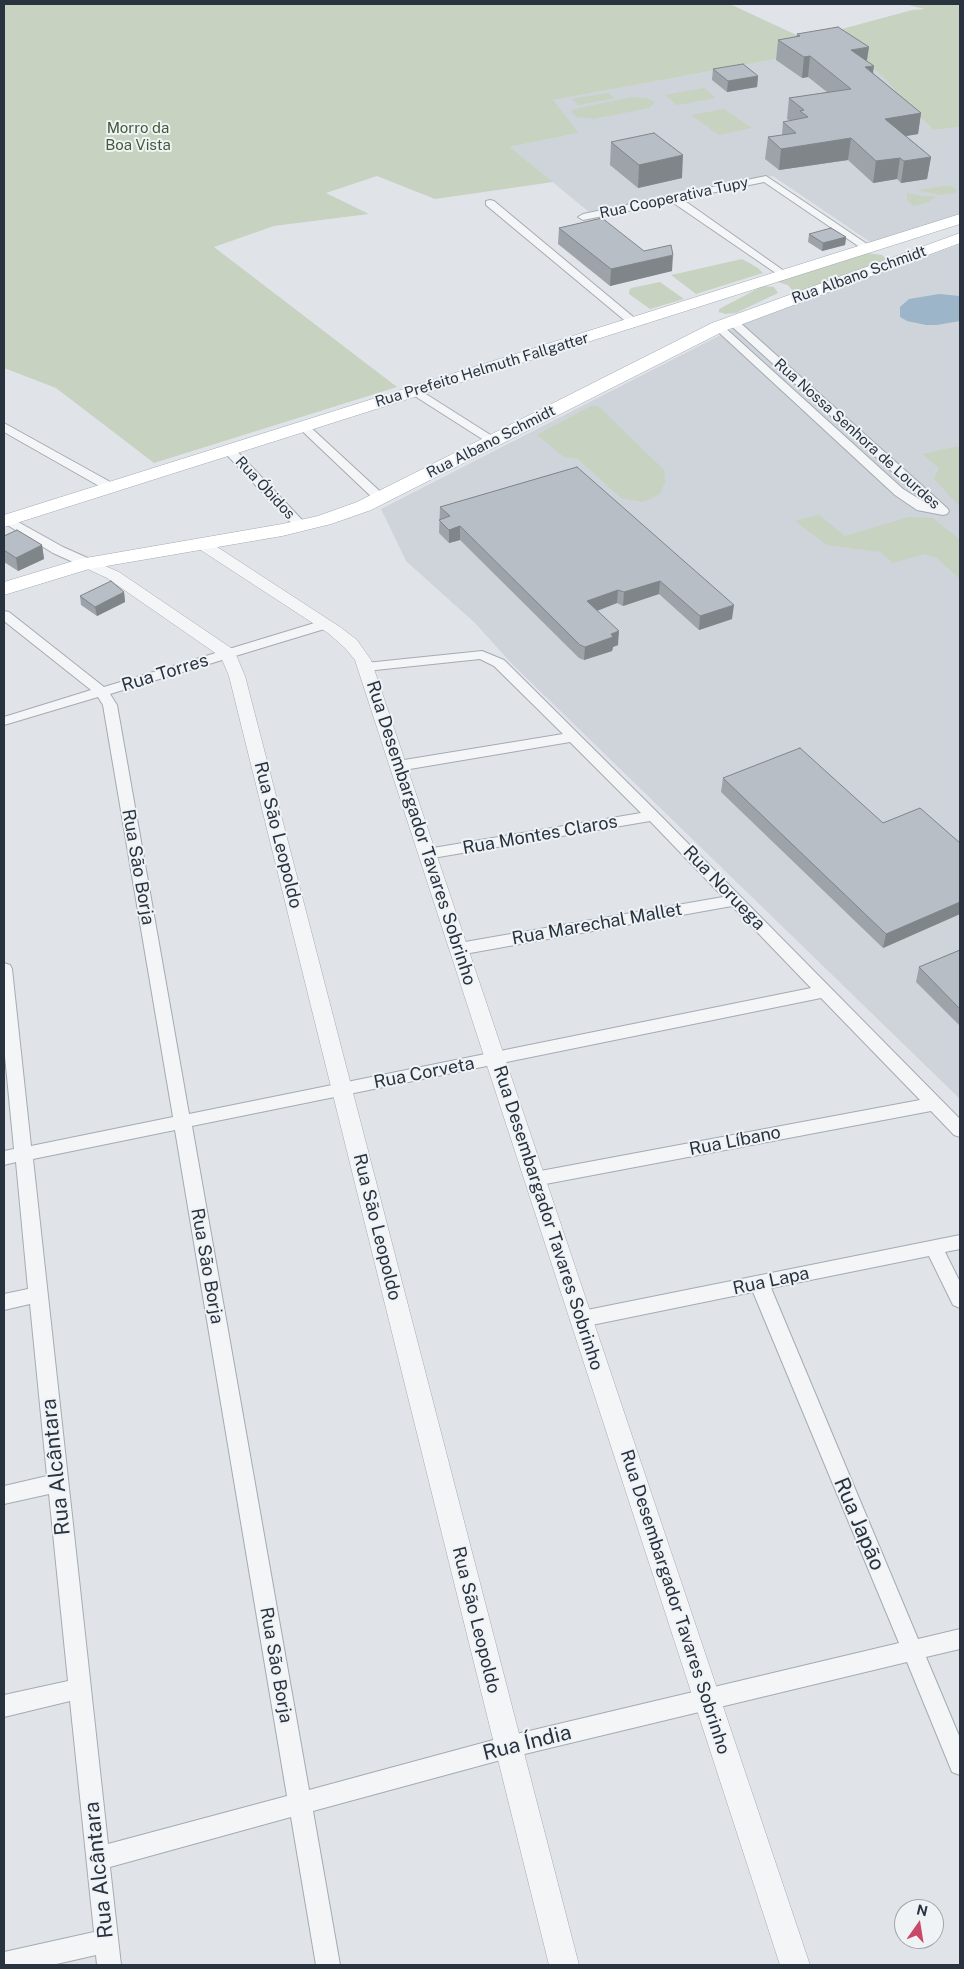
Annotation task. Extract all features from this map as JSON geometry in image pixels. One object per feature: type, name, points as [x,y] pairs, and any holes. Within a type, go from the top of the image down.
[{"type":"main road","name":"Rua Prefeito Helmuth Fallgatter","points":[[5,520],[960,219]]},
{"type":"main road","name":"Rua Albano Schmidt","points":[[4,589],[50,573],[87,563],[301,526],[345,513],[381,499],[725,324],[960,238]]},
{"type":"main road","points":[[868,248],[885,253],[898,261]]},
{"type":"main road","points":[[756,284],[773,283],[781,285],[786,289],[785,295],[780,300],[766,309]]},
{"type":"street","name":"Rua Cooperativa Tupy","points":[[583,217],[766,179],[868,248]]},
{"type":"street","points":[[673,198],[783,275]]},
{"type":"street","points":[[490,203],[633,322]]},
{"type":"street","name":"Rua Nossa Senhora de Lourdes","points":[[725,324],[867,444],[943,511],[921,507],[898,492],[725,324]]},
{"type":"street","points":[[414,391],[494,441]]},
{"type":"street","points":[[303,426],[381,499]]},
{"type":"street","points":[[4,427],[110,487]]},
{"type":"street","points":[[851,448],[867,444]]},
{"type":"street","name":"Rua Óbidos","points":[[229,450],[301,526]]},
{"type":"street","points":[[5,520],[58,550],[113,575],[228,654]]},
{"type":"street","name":"Rua Desembargador Tavares Sobrinho","points":[[202,544],[326,624],[351,644],[366,667],[795,1965]]},
{"type":"street","name":"Rua São Borja","points":[[4,615],[102,692],[110,705],[328,1965]]},
{"type":"street","name":"Rua Torres","points":[[4,721],[326,624]]},
{"type":"street","name":"Rua São Leopoldo","points":[[228,654],[243,697],[564,1965]]},
{"type":"street","name":"Rua Noruega","points":[[366,667],[482,655],[499,663],[653,816],[960,1130]]},
{"type":"street","points":[[398,766],[574,737]]},
{"type":"street","name":"Rua Montes Claros","points":[[427,854],[653,816]]},
{"type":"street","name":"Rua Marechal Mallet","points":[[459,949],[735,900]]},
{"type":"street","name":"Rua Alcântara","points":[[4,969],[14,1156],[38,1294],[109,1965]]},
{"type":"street","name":"Rua Corveta","points":[[14,1156],[824,991]]},
{"type":"street","name":"Rua Líbano","points":[[535,1179],[934,1104]]},
{"type":"street","name":"Rua Lapa","points":[[582,1320],[960,1242]]},
{"type":"street","points":[[934,1248],[960,1300]]},
{"type":"street","name":"Rua Japão","points":[[759,1283],[960,1764]]},
{"type":"street","points":[[4,1302],[38,1294]]},
{"type":"street","points":[[4,1495],[58,1483]]},
{"type":"street","name":"Rua Índia","points":[[97,1859],[508,1747],[960,1639]]},
{"type":"street","points":[[4,1706],[80,1689]]},
{"type":"street","points":[[4,1964],[106,1941]]},
{"type":"shaded area","points":[[847,46],[885,79],[914,112],[934,130],[960,127],[960,216],[873,244],[773,176],[589,212],[510,147],[579,133],[552,100]]},
{"type":"shaded area","points":[[960,244],[960,1099],[512,664],[475,623],[406,561],[381,509],[744,323]]},
{"type":"green space","name":"Morro da Boa Vista","points":[[4,4],[734,4],[732,5],[805,39],[912,10],[925,9],[904,4],[960,4],[960,127],[934,130],[914,112],[885,79],[847,46],[553,100],[579,133],[510,147],[553,182],[435,199],[377,176],[326,193],[369,214],[274,226],[214,247],[397,387],[154,463],[56,388],[4,368]]},
{"type":"green space","points":[[704,88],[716,98],[677,105],[665,95]]},
{"type":"green space","points":[[608,93],[615,98],[579,105],[571,99]]},
{"type":"green space","points":[[631,97],[646,98],[655,102],[649,108],[593,119],[577,117],[571,112],[575,109]]},
{"type":"green space","points":[[724,109],[752,128],[719,135],[691,115]]},
{"type":"green space","points":[[951,186],[957,190],[955,193],[940,195],[917,190]]},
{"type":"green space","points":[[907,193],[936,196],[928,202],[914,206],[907,200]]},
{"type":"green space","points":[[867,253],[882,255],[888,260],[792,294],[792,290],[788,285],[774,281]]},
{"type":"green space","points":[[742,259],[763,273],[696,294],[671,275]]},
{"type":"green space","points":[[660,282],[684,299],[650,309],[629,294],[631,288]]},
{"type":"green space","points":[[763,286],[774,287],[778,293],[736,313],[725,314],[719,312],[719,309]]},
{"type":"green space","points":[[591,406],[598,406],[664,470],[665,482],[660,494],[643,502],[621,498],[578,459],[564,457],[537,435]]},
{"type":"green space","points":[[960,446],[960,507],[934,479],[939,468],[922,454]]},
{"type":"green space","points":[[819,515],[845,536],[909,517],[933,518],[960,540],[960,579],[937,558],[924,554],[893,563],[880,552],[827,545],[795,521]]},
{"type":"water","points":[[939,294],[960,296],[960,321],[926,325],[907,321],[900,317],[900,307],[909,299]]},
{"type":"building","points":[[838,27],[869,47],[851,50],[874,66],[865,67],[921,113],[885,119],[931,157],[904,161],[900,158],[876,161],[851,138],[781,149],[768,137],[796,133],[783,122],[808,117],[800,111],[804,110],[789,98],[851,89],[810,56],[804,57],[778,40],[800,36],[797,34]]},
{"type":"building","points":[[743,64],[758,76],[728,81],[713,69]]},
{"type":"building","points":[[654,133],[683,155],[639,165],[611,142]]},
{"type":"building","points":[[602,218],[644,251],[671,245],[673,255],[611,269],[559,228]]},
{"type":"building","points":[[831,228],[846,237],[823,243],[809,234]]},
{"type":"building","points":[[577,467],[734,605],[700,616],[660,581],[624,592],[618,590],[587,601],[619,631],[611,634],[613,637],[585,647],[580,645],[460,526],[449,530],[439,520],[450,516],[440,507]]},
{"type":"building","points":[[17,530],[42,545],[16,558],[4,550],[4,536]]},
{"type":"building","points":[[111,581],[124,592],[95,607],[80,596]]},
{"type":"building","points":[[800,748],[883,823],[920,808],[960,843],[960,902],[886,934],[723,778]]},
{"type":"building","points":[[960,950],[960,1009],[919,967]]}]
